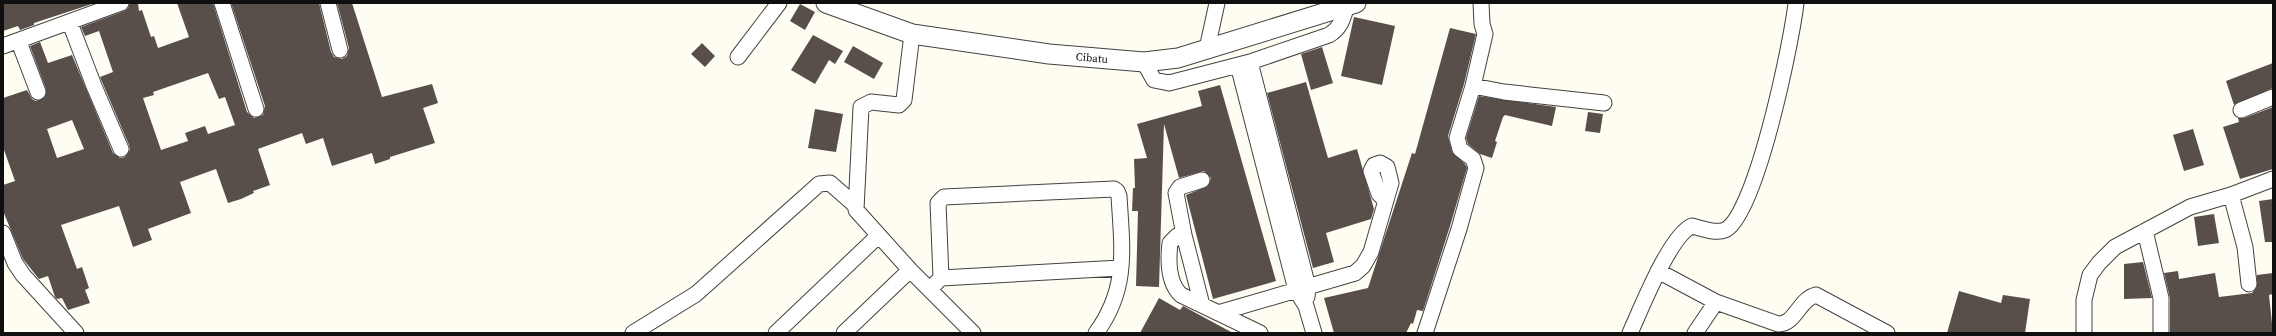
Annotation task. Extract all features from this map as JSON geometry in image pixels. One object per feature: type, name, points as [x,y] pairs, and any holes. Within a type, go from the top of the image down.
[{"type":"street","points":[[3,46],[19,42],[121,3]]},
{"type":"street","points":[[222,3],[256,109]]},
{"type":"street","points":[[328,3],[340,50]]},
{"type":"street","points":[[738,57],[779,3]]},
{"type":"street","name":"Cibatu","points":[[826,3],[853,8],[912,34],[1049,54],[1144,62],[1178,58],[1352,4]]},
{"type":"street","points":[[1207,49],[1217,3]]},
{"type":"street","points":[[1425,333],[1459,229],[1476,168],[1473,159],[1460,149],[1457,138],[1473,86],[1485,34],[1482,24],[1481,3]]},
{"type":"street","points":[[1630,333],[1658,271],[1685,228],[1692,226],[1720,231],[1726,230],[1742,211],[1768,134],[1792,36],[1796,3]]},
{"type":"street","points":[[1144,62],[1154,80],[1169,84],[1244,64],[1329,35],[1337,30],[1352,4]]},
{"type":"street","points":[[70,23],[94,86],[121,149]]},
{"type":"street","points":[[912,34],[904,100],[899,105],[870,102],[861,107],[855,205],[859,215],[910,270],[936,283],[970,332]]},
{"type":"street","points":[[19,42],[38,92]]},
{"type":"street","points":[[1244,64],[1314,333]]},
{"type":"street","points":[[1473,86],[1504,92],[1604,103]]},
{"type":"street","points":[[2241,110],[2273,97]]},
{"type":"street","points":[[2084,333],[2084,300],[2090,275],[2099,262],[2115,247],[2190,207],[2231,195],[2273,179]]},
{"type":"street","points":[[1202,180],[1177,189],[1184,235],[1202,305]]},
{"type":"street","points":[[634,333],[696,294],[819,184],[830,182],[855,205]]},
{"type":"street","points":[[936,283],[938,203],[944,197],[1114,189],[1117,191],[1118,196],[1122,254],[1119,288],[1103,331]]},
{"type":"street","points":[[2231,195],[2245,247],[2249,284]]},
{"type":"street","points":[[1218,313],[1355,273],[1363,266],[1371,252],[1385,200]]},
{"type":"street","points":[[2145,231],[2161,298],[2161,333]]},
{"type":"street","points":[[3,232],[14,263],[23,275],[76,333]]},
{"type":"street","points":[[1184,235],[1177,236],[1170,243],[1172,283],[1182,295],[1260,333]]},
{"type":"street","points":[[776,333],[878,236]]},
{"type":"street","points":[[936,283],[1120,268]]},
{"type":"street","points":[[844,333],[910,270]]},
{"type":"street","points":[[1658,271],[1716,302],[1782,324],[1787,322],[1806,298],[1816,295],[1887,333]]},
{"type":"street","points":[[1695,333],[1716,302]]},
{"type":"building","points":[[3,3],[95,3],[34,23],[34,25],[20,30],[18,26],[3,31]]},
{"type":"building","points":[[130,3],[138,3],[139,11],[142,10],[151,37],[154,36],[158,48],[189,37],[177,3],[213,3],[247,112],[254,118],[263,115],[265,106],[231,3],[319,3],[331,52],[334,57],[342,59],[347,56],[349,48],[337,3],[352,3],[382,97],[432,84],[438,103],[423,108],[435,143],[390,157],[390,159],[375,164],[372,153],[332,166],[323,138],[306,144],[302,133],[258,149],[270,185],[253,191],[254,193],[241,199],[228,203],[216,169],[180,182],[191,213],[148,229],[152,240],[133,247],[119,206],[61,225],[77,269],[82,267],[89,288],[85,290],[90,303],[68,310],[62,298],[57,299],[55,297],[48,276],[39,279],[23,259],[3,211],[3,185],[15,181],[3,147],[3,98],[27,90],[32,99],[36,101],[45,97],[46,89],[30,46],[40,42],[48,63],[72,55],[113,153],[120,158],[125,157],[130,150],[129,145],[100,77],[113,72],[99,31],[85,36],[81,27],[124,11],[128,8]],"holes":[[[208,73],[219,99],[225,97],[235,125],[208,134],[205,126],[185,133],[188,141],[161,150],[143,98],[154,95],[153,92]],[[72,120],[84,149],[57,158],[47,129]]]},
{"type":"building","points":[[800,4],[815,12],[805,30],[790,21]]},
{"type":"building","points":[[1354,17],[1395,26],[1382,85],[1341,76]]},
{"type":"building","points":[[1450,28],[1476,34],[1464,84],[1448,136],[1452,152],[1465,164],[1467,168],[1423,311],[1417,310],[1413,324],[1411,323],[1406,333],[1334,333],[1324,298],[1368,288],[1412,153],[1415,154]]},
{"type":"building","points":[[813,35],[843,51],[835,64],[829,60],[815,84],[791,70]]},
{"type":"building","points":[[702,43],[715,56],[705,67],[691,54]]},
{"type":"building","points":[[853,46],[883,63],[874,79],[844,62]]},
{"type":"building","points":[[1322,47],[1333,83],[1311,90],[1301,54]]},
{"type":"building","points":[[2273,63],[2273,88],[2234,105],[2226,81]]},
{"type":"building","points":[[1306,82],[1328,158],[1357,149],[1374,209],[1371,219],[1326,233],[1334,262],[1313,268],[1267,93]]},
{"type":"building","points":[[1220,85],[1276,281],[1213,299],[1186,195],[1208,186],[1211,178],[1204,171],[1179,178],[1164,124],[1159,287],[1136,286],[1138,211],[1132,211],[1133,188],[1135,188],[1134,159],[1147,158],[1137,124],[1202,106],[1198,91]]},
{"type":"building","points":[[1479,96],[1556,107],[1552,126],[1505,115],[1495,141],[1497,142],[1492,158],[1480,154],[1468,144],[1466,138]]},
{"type":"building","points":[[2273,107],[2273,169],[2240,179],[2223,127],[2239,122],[2238,118],[2244,118]]},
{"type":"building","points":[[815,109],[843,114],[836,152],[808,148]]},
{"type":"building","points":[[1588,112],[1603,114],[1600,133],[1585,131]]},
{"type":"building","points":[[2193,129],[2204,165],[2184,171],[2173,135]]},
{"type":"building","points":[[2273,199],[2273,242],[2265,242],[2259,201]]},
{"type":"building","points":[[2214,214],[2219,243],[2198,246],[2194,217]]},
{"type":"building","points":[[2143,262],[2152,298],[2124,299],[2124,264]]},
{"type":"building","points":[[2178,271],[2179,279],[2215,273],[2219,297],[2252,293],[2257,287],[2257,275],[2273,273],[2273,294],[2269,295],[2273,333],[2170,333],[2170,298],[2164,273]]},
{"type":"building","points":[[1959,291],[2001,303],[2003,295],[2030,299],[2025,333],[1947,333]]},
{"type":"building","points":[[1159,298],[1180,310],[1183,306],[1233,333],[1140,333]]}]
